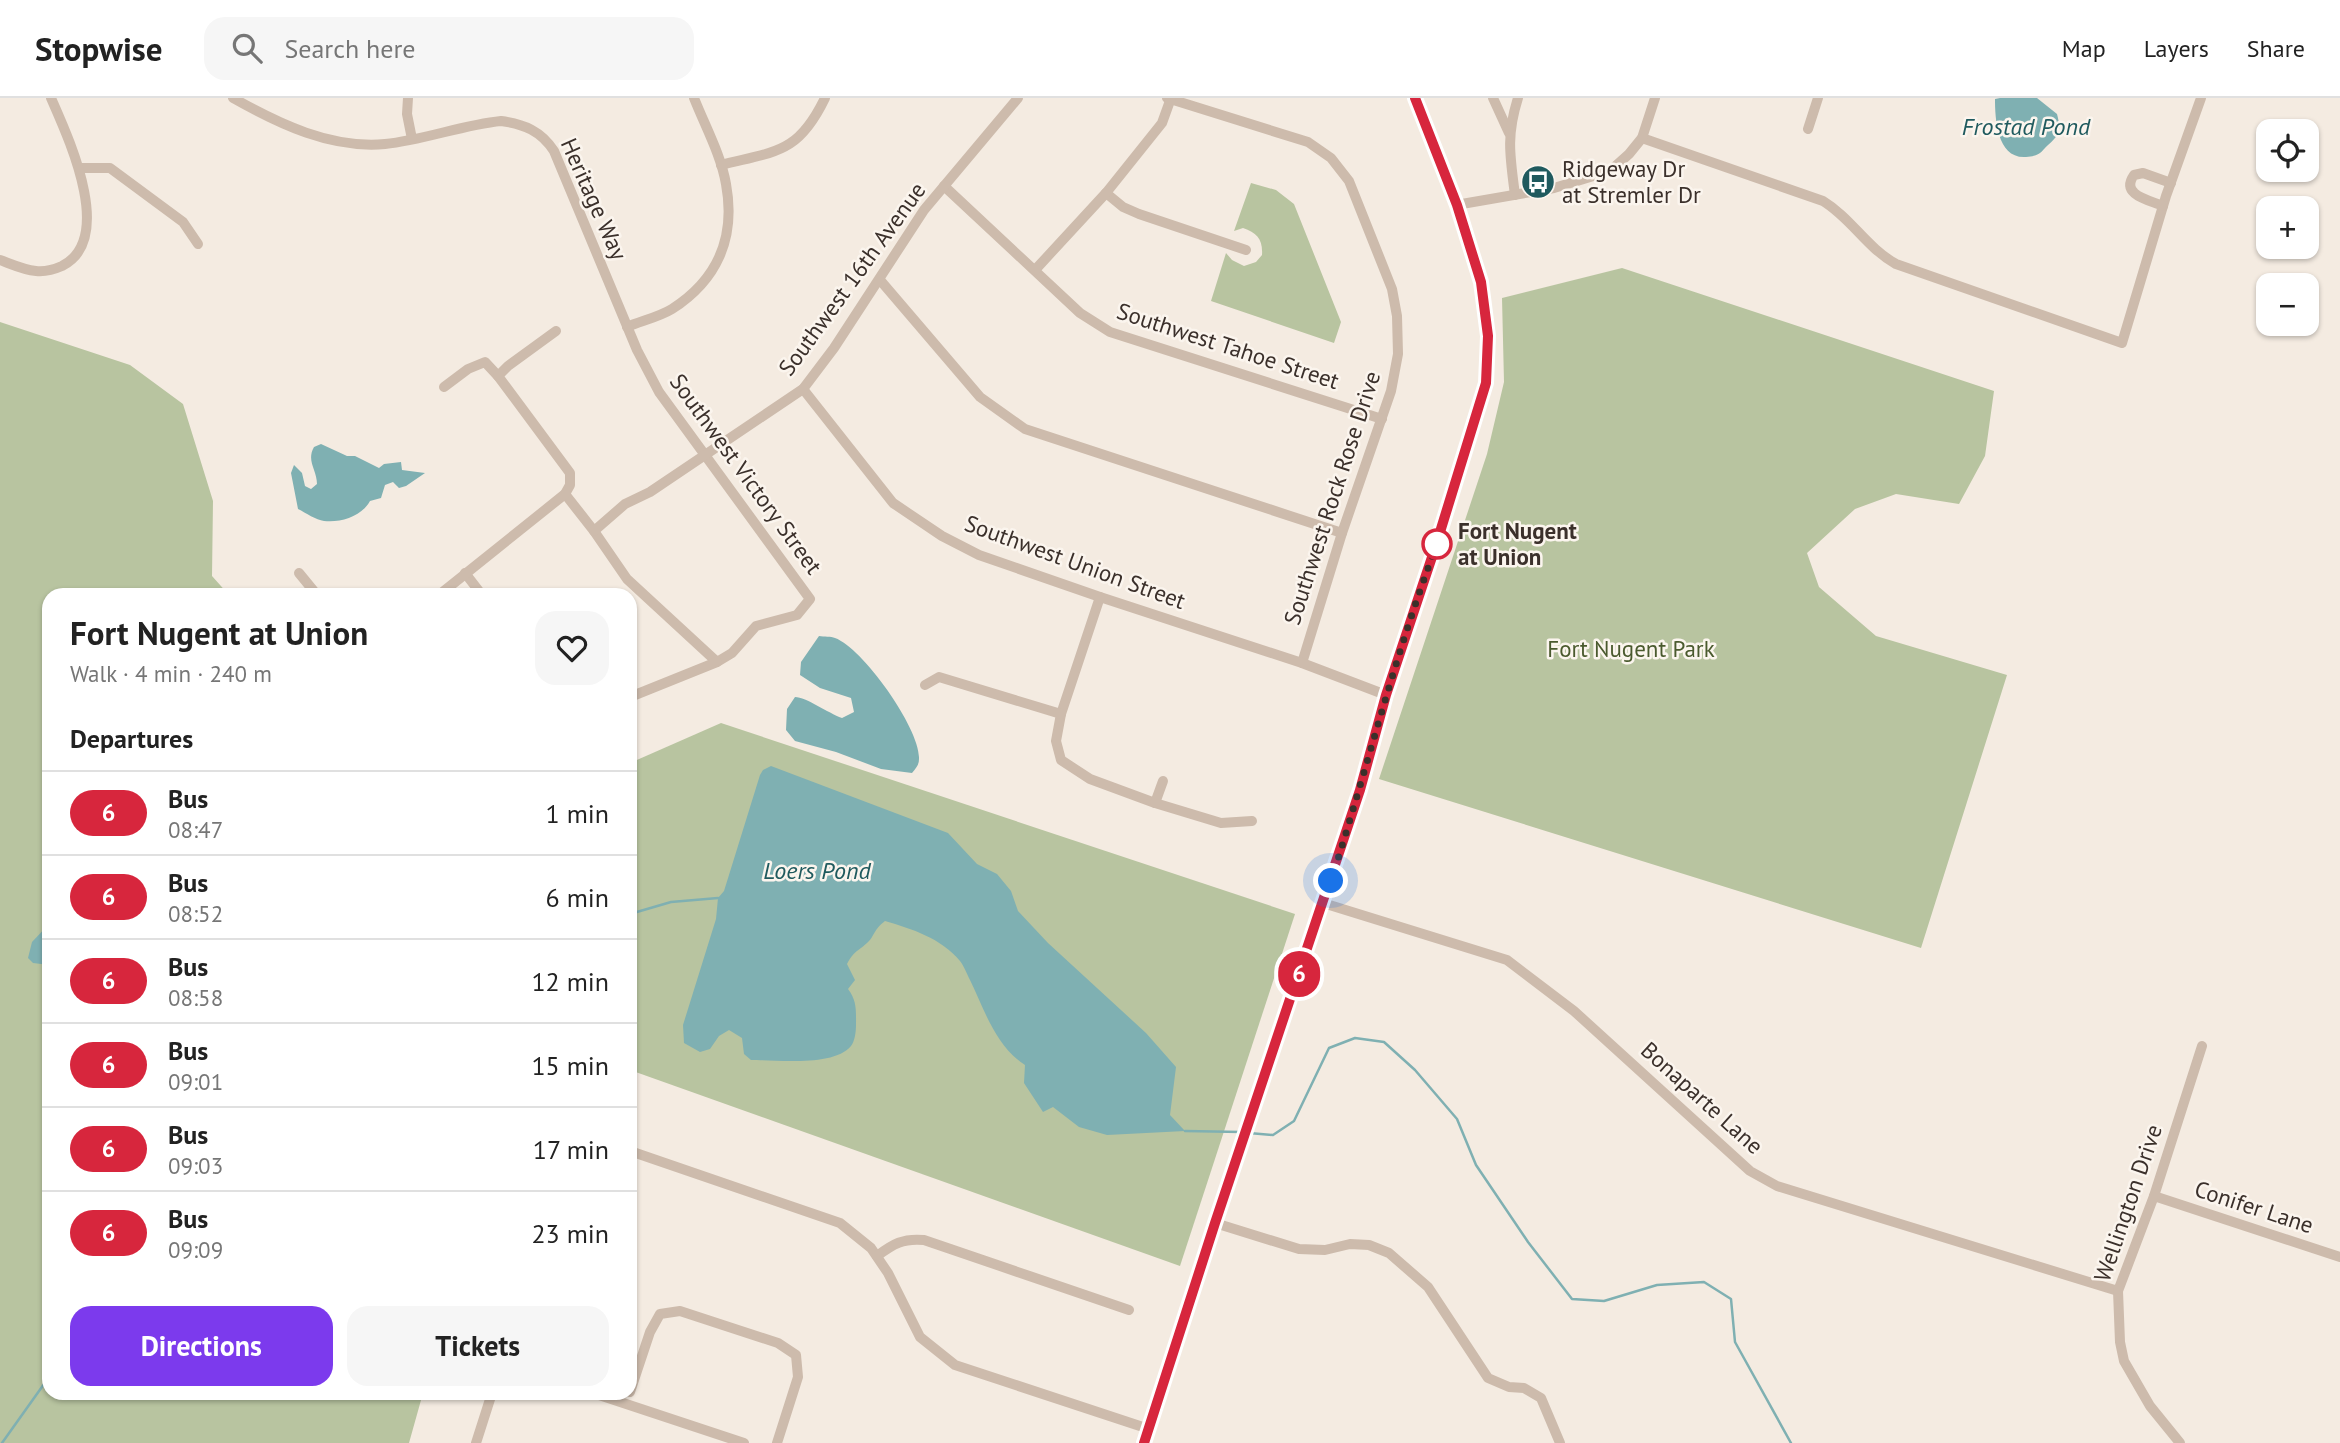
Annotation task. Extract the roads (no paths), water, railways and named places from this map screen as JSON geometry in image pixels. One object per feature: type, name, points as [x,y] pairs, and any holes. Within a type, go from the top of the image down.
[{"type":"street","points":[[0,260],[35,272],[52,271],[71,261],[81,247],[86,228],[79,168],[51,98]]},
{"type":"street","name":"Heritage Way","points":[[233,98],[294,128],[330,140],[365,145],[412,139],[501,121],[534,130],[554,150],[627,327]]},
{"type":"street","points":[[408,98],[407,114],[412,139]]},
{"type":"street","points":[[627,327],[670,311],[699,290],[714,270],[724,247],[729,217],[726,184],[694,98]]},
{"type":"street","points":[[721,165],[780,150],[801,137],[825,98]]},
{"type":"street","name":"Southwest 16th Avenue","points":[[594,531],[625,504],[650,492],[803,389],[880,280],[924,210],[1018,98]]},
{"type":"street","points":[[1035,270],[1106,193],[1162,123],[1169,98]]},
{"type":"street","name":"Southwest Rock Rose Drive","points":[[1169,98],[1308,142],[1331,158],[1349,181],[1392,289],[1397,316],[1398,354],[1382,419],[1342,533],[1302,663]]},
{"type":"street","points":[[1144,1443],[1360,790],[1386,695],[1486,383],[1488,336],[1481,282],[1457,205],[1415,98]]},
{"type":"street","points":[[1493,98],[1509,133]]},
{"type":"street","points":[[1515,195],[1508,147],[1518,98]]},
{"type":"street","points":[[1457,205],[1554,188],[1610,171],[1642,138],[1655,98]]},
{"type":"street","points":[[1808,129],[1818,98]]},
{"type":"street","points":[[1642,138],[1823,201],[1844,216],[1874,250],[1896,264],[2122,343],[2163,206],[2200,98]]},
{"type":"street","points":[[79,168],[110,168],[183,222],[198,244]]},
{"type":"street","points":[[2163,206],[2136,195],[2130,188],[2131,179],[2134,175],[2143,173],[2171,183]]},
{"type":"street","name":"Southwest Tahoe Street","points":[[944,187],[1080,313],[1110,332],[1382,419]]},
{"type":"street","points":[[1106,193],[1123,207],[1139,214],[1246,250]]},
{"type":"street","points":[[880,280],[980,397],[1025,429],[1342,533]]},
{"type":"street","name":"Southwest Victory Street","points":[[627,327],[659,392],[810,599],[797,615],[756,626],[732,653],[717,662]]},
{"type":"street","points":[[498,376],[556,331]]},
{"type":"street","points":[[444,387],[468,369],[485,362],[570,473],[570,485],[565,494],[447,588]]},
{"type":"street","name":"Southwest Union Street","points":[[803,389],[893,503],[942,536],[979,555],[1302,663],[1386,695]]},
{"type":"street","points":[[565,494],[627,579],[637,588]]},
{"type":"street","points":[[299,573],[311,588]]},
{"type":"street","points":[[465,573],[477,588]]},
{"type":"street","points":[[637,588],[717,662],[637,695]]},
{"type":"street","points":[[1100,597],[1061,714],[1056,741],[1062,760],[1090,779],[1155,803],[1221,823],[1252,821]]},
{"type":"street","points":[[926,685],[939,677],[1061,714]]},
{"type":"street","points":[[1155,803],[1163,781]]},
{"type":"street","name":"Bonaparte Lane","points":[[1323,903],[1507,960],[1574,1011],[1749,1171],[1777,1186],[2118,1291]]},
{"type":"street","name":"Wellington Drive","points":[[2179,1443],[2150,1406],[2124,1361],[2120,1342],[2118,1291],[2154,1196],[2202,1046]]},
{"type":"street","points":[[637,1153],[840,1223],[872,1248],[888,1273],[920,1337],[955,1365],[1149,1429]]},
{"type":"street","name":"Conifer Lane","points":[[2154,1196],[2340,1257]]},
{"type":"street","points":[[1215,1223],[1299,1249],[1325,1250],[1350,1244],[1369,1245],[1389,1253],[1428,1287],[1488,1378],[1508,1387],[1524,1388],[1541,1398],[1560,1443]]},
{"type":"street","points":[[877,1256],[896,1241],[908,1238],[924,1240],[1129,1310]]},
{"type":"street","points":[[637,1372],[650,1332],[660,1314],[680,1311],[778,1343],[796,1355],[797,1377],[777,1443]]},
{"type":"street","points":[[637,1399],[744,1443]]},
{"type":"street","points":[[476,1443],[490,1400]]},
{"type":"water","name":"Frostad Pond","points":[[2037,98],[2057,114],[2059,130],[2054,140],[2035,156],[2016,156],[2009,152],[2003,145],[1997,127],[1995,99]]},
{"type":"water","points":[[321,444],[379,468],[384,464],[401,462],[402,470],[425,473],[406,486],[399,488],[393,482],[385,485],[381,498],[370,501],[362,511],[350,517],[337,521],[321,520],[298,509],[291,473],[294,465],[302,473],[305,486],[311,489],[317,484],[311,457],[314,447]]},
{"type":"water","points":[[819,636],[833,637],[847,645],[888,691],[911,729],[917,746],[919,761],[912,773],[881,769],[836,752],[795,741],[786,730],[787,709],[795,697],[842,718],[854,712],[851,698],[820,688],[800,675],[801,662]]},
{"type":"water","name":"Loers Pond","points":[[771,766],[948,833],[977,864],[997,874],[1011,891],[1018,911],[1048,943],[1146,1033],[1176,1067],[1170,1115],[1185,1131],[1107,1135],[1079,1127],[1053,1107],[1043,1112],[1024,1083],[1025,1065],[999,1038],[960,961],[935,940],[885,921],[847,964],[855,980],[848,989],[855,1006],[856,1027],[851,1046],[843,1053],[818,1060],[751,1060],[744,1054],[742,1038],[729,1030],[719,1036],[710,1049],[700,1052],[684,1043],[683,1025],[716,919],[718,898],[724,891],[760,775]]},
{"type":"water","points":[[42,931],[42,964],[33,963],[28,958],[32,942]]},
{"type":"waterway","points":[[637,912],[671,902],[718,898]]},
{"type":"waterway","points":[[1249,1133],[1273,1135],[1294,1121],[1329,1048],[1355,1038],[1384,1042],[1415,1070],[1457,1119],[1476,1165],[1528,1242],[1572,1299],[1604,1301],[1657,1285],[1704,1282],[1731,1299],[1735,1342],[1791,1443]]},
{"type":"waterway","points":[[1185,1131],[1242,1132]]},
{"type":"waterway","points":[[2,1443],[42,1387]]},
{"type":"place","name":"Ridgeway Dr at Stremler Dr","points":[[1538,182]]},
{"type":"place","name":"Fort Nugent at Union","points":[[1437,544]]},
{"type":"park label","name":"Fort Nugent Park","points":[[1631,649]]}]
